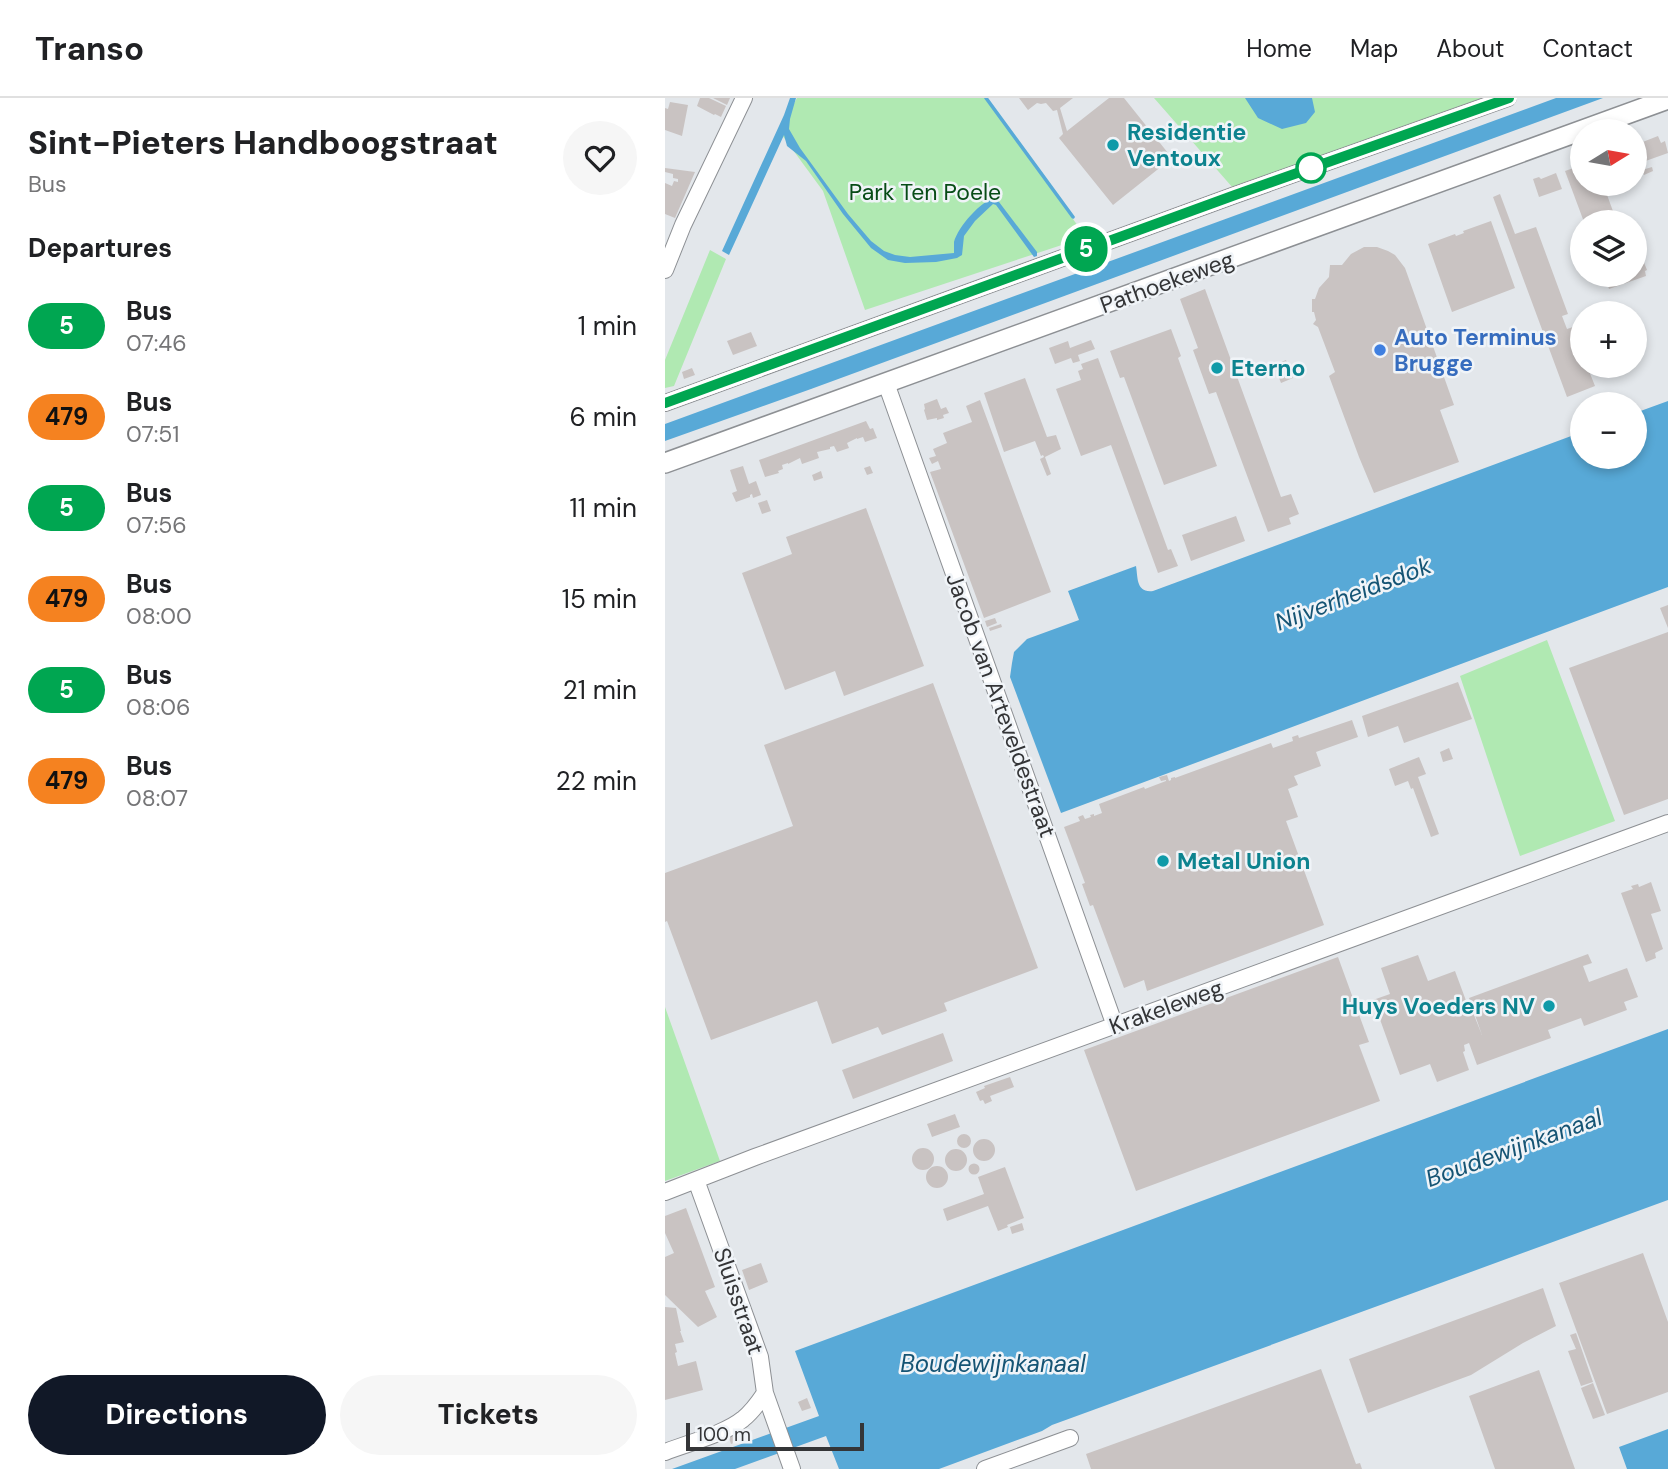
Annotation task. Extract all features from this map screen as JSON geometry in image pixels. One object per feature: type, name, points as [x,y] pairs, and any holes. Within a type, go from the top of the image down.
[{"type":"main road","name":"Pathoekeweg","points":[[665,463],[1668,99]]},
{"type":"street","points":[[665,270],[683,225],[744,98]]},
{"type":"street","points":[[665,403],[1508,98]]},
{"type":"street","name":"Jacob van Arteveldestraat","points":[[887,383],[1115,1026]]},
{"type":"street","name":"Krakeleweg","points":[[665,1192],[781,1147],[1668,823]]},
{"type":"street","name":"Sluisstraat","points":[[696,1180],[760,1357],[765,1393],[790,1464]]},
{"type":"street","points":[[665,1452],[743,1420],[765,1393]]},
{"type":"street","points":[[985,1469],[1070,1438]]},
{"type":"green space","name":"Park Ten Poele","points":[[797,98],[985,98],[1086,237],[865,310],[823,191],[779,131]]},
{"type":"green space","points":[[1154,98],[1489,98],[1233,188]]},
{"type":"green space","points":[[710,250],[726,259],[674,386],[665,388],[665,360]]},
{"type":"green space","points":[[1547,640],[1615,821],[1520,856],[1460,676]]},
{"type":"green space","points":[[665,1007],[720,1161],[665,1181]]},
{"type":"water","points":[[790,98],[796,98],[789,129],[800,148],[848,214],[871,241],[884,251],[910,257],[954,253],[956,236],[965,222],[977,209],[996,198],[1037,252],[1037,256],[1034,257],[993,204],[964,236],[962,255],[957,258],[905,263],[888,260],[871,248],[806,161],[787,146],[784,135],[729,255],[722,251]]},
{"type":"water","points":[[1245,98],[1312,98],[1315,112],[1306,123],[1282,129],[1258,118]]},
{"type":"water","points":[[1556,98],[1603,98],[665,441],[665,424]]},
{"type":"water","name":"Nijverheidsdok","points":[[1668,401],[1668,587],[1061,813],[1010,677],[1014,652],[1027,639],[1079,620],[1068,591],[1136,566],[1143,590],[1153,591],[1570,436],[1570,469],[1647,469],[1647,409]]},
{"type":"water","name":"Boudewijnkanaal","points":[[1668,1029],[1668,1200],[1052,1425],[939,1469],[839,1469],[826,1436],[735,1469],[672,1469],[819,1416],[795,1351]]},
{"type":"water","points":[[1668,1429],[1668,1469],[1627,1469],[1619,1447]]},
{"type":"building","points":[[700,98],[709,98],[726,106],[721,117],[697,106]]},
{"type":"building","points":[[713,98],[730,98],[727,105]]},
{"type":"building","name":"Residentie Ventoux","points":[[1019,98],[1073,98],[1060,108],[1067,131],[1109,98],[1124,98],[1172,158],[1113,205],[1059,138],[1063,134],[1057,110],[1053,111],[1046,103],[1037,103],[1028,110]]},
{"type":"building","points":[[670,102],[688,105],[682,136],[665,130],[665,108],[668,109]]},
{"type":"building","points":[[1658,136],[1661,143],[1665,141],[1668,153],[1647,160],[1647,140]]},
{"type":"building","points":[[665,168],[695,172],[675,218],[665,214],[665,183],[672,186],[678,179],[665,172]]},
{"type":"building","points":[[1570,169],[1570,184],[1565,171]]},
{"type":"building","points":[[1556,173],[1562,189],[1539,197],[1533,179]]},
{"type":"building","points":[[1500,194],[1515,234],[1536,227],[1568,314],[1562,316],[1567,329],[1570,328],[1570,378],[1592,378],[1595,386],[1580,392],[1570,392],[1567,397],[1493,197]]},
{"type":"building","points":[[1574,196],[1607,196],[1613,210],[1580,210]]},
{"type":"building","points":[[1491,221],[1515,288],[1452,312],[1428,244]]},
{"type":"building","name":"Auto Terminus Brugge","points":[[1364,247],[1377,247],[1388,251],[1395,255],[1405,268],[1454,405],[1440,410],[1459,462],[1374,493],[1329,376],[1335,372],[1318,327],[1313,324],[1316,320],[1312,312],[1312,299],[1315,299],[1319,288],[1329,277],[1330,265],[1342,265],[1351,254]]},
{"type":"building","points":[[1205,289],[1281,497],[1291,494],[1299,514],[1289,518],[1291,524],[1268,532],[1216,392],[1209,394],[1193,350],[1198,348],[1180,299]]},
{"type":"building","points":[[1171,329],[1181,356],[1178,358],[1217,466],[1164,485],[1124,377],[1120,378],[1110,351]]},
{"type":"building","points":[[751,332],[757,346],[733,355],[727,341]]},
{"type":"building","points":[[1091,340],[1095,349],[1078,355],[1080,361],[1073,363],[1071,358],[1055,364],[1049,348],[1068,341],[1070,348]]},
{"type":"building","points":[[1098,358],[1168,550],[1171,549],[1178,566],[1158,573],[1111,445],[1081,456],[1056,389],[1081,380],[1078,371],[1083,369],[1081,364]]},
{"type":"building","points":[[1286,360],[1293,378],[1281,383],[1274,365]]},
{"type":"building","points":[[692,368],[695,375],[684,379],[682,372]]},
{"type":"building","points":[[1025,378],[1047,437],[1056,435],[1061,449],[1045,457],[1051,474],[1047,476],[1040,459],[1044,457],[1041,456],[1035,441],[1004,452],[984,393]]},
{"type":"building","points":[[937,399],[941,409],[946,407],[949,413],[943,415],[944,418],[927,420],[924,404]]},
{"type":"building","points":[[980,400],[1051,592],[984,618],[930,472],[941,469],[938,461],[932,464],[929,458],[936,456],[933,449],[947,443],[943,433],[972,422],[966,406]]},
{"type":"building","points":[[866,421],[877,438],[865,442],[863,437],[857,438],[847,443],[849,448],[837,452],[834,446],[830,447],[817,452],[819,458],[802,464],[800,458],[782,465],[783,469],[778,471],[779,473],[765,477],[759,460]]},
{"type":"building","points":[[743,466],[749,484],[756,481],[761,495],[753,498],[752,494],[736,502],[732,493],[737,491],[730,470]]},
{"type":"building","points":[[870,466],[873,473],[867,475],[864,468]]},
{"type":"building","points":[[821,471],[823,478],[814,481],[812,475]]},
{"type":"building","points":[[767,500],[771,511],[762,514],[758,503]]},
{"type":"building","points":[[866,508],[924,666],[844,696],[835,671],[785,690],[742,573],[792,554],[786,537]]},
{"type":"building","points":[[1236,516],[1245,541],[1191,561],[1182,535]]},
{"type":"building","points":[[1668,605],[1668,628],[1660,608]]},
{"type":"building","points":[[995,618],[997,623],[987,627],[985,621]]},
{"type":"building","points":[[1001,624],[1002,627],[990,631],[989,628]]},
{"type":"building","points":[[1668,632],[1668,799],[1624,815],[1569,668]]},
{"type":"building","points":[[1458,682],[1472,719],[1404,743],[1398,726],[1368,737],[1362,716]]},
{"type":"building","points":[[933,683],[1038,968],[944,1003],[947,1011],[882,1035],[878,1027],[832,1044],[817,1001],[711,1040],[667,921],[665,922],[665,873],[793,826],[764,745]]},
{"type":"building","name":"Metal Union","points":[[1352,720],[1358,737],[1316,752],[1321,766],[1294,776],[1298,785],[1288,789],[1298,817],[1286,821],[1324,925],[1147,991],[1144,980],[1124,988],[1093,905],[1090,906],[1082,884],[1085,883],[1064,827],[1080,821],[1078,817],[1083,815],[1085,819],[1091,817],[1090,815],[1102,813],[1099,804],[1166,781],[1161,781],[1159,777],[1167,775],[1169,781],[1171,778],[1271,743],[1273,748],[1293,741],[1292,737],[1298,735],[1299,738]]},
{"type":"building","points":[[1449,748],[1453,759],[1443,762],[1440,752]]},
{"type":"building","points":[[1419,757],[1426,774],[1418,777],[1439,834],[1431,837],[1413,788],[1411,789],[1408,781],[1395,786],[1389,769]]},
{"type":"building","points":[[1651,882],[1661,911],[1651,914],[1663,949],[1655,953],[1656,958],[1646,962],[1621,893],[1633,889],[1631,886],[1638,884],[1639,887]]},
{"type":"building","points":[[1588,954],[1592,963],[1583,966],[1589,982],[1627,968],[1638,997],[1624,1002],[1627,1010],[1584,1026],[1581,1018],[1548,1030],[1551,1038],[1477,1065],[1469,1043],[1464,1045],[1463,1052],[1469,1070],[1437,1082],[1430,1064],[1400,1075],[1373,1000],[1390,994],[1381,968],[1418,955],[1428,981],[1455,971],[1482,1035],[1469,998]]},
{"type":"building","points":[[1338,957],[1369,1042],[1359,1045],[1380,1101],[1136,1191],[1084,1050]]},
{"type":"building","points":[[943,1033],[953,1061],[853,1099],[842,1070]]},
{"type":"building","points":[[1010,1077],[1014,1087],[990,1096],[992,1101],[985,1104],[983,1100],[980,1101],[976,1092],[985,1088],[984,1086]]},
{"type":"building","points":[[955,1114],[960,1127],[932,1137],[927,1124]]},
{"type":"building","points":[[964,1134],[969,1136],[969,1146],[964,1148],[959,1146],[957,1141],[959,1136]]},
{"type":"building","points":[[980,1139],[988,1139],[995,1146],[995,1154],[988,1161],[980,1161],[973,1154],[973,1146]]},
{"type":"building","points":[[923,1148],[933,1155],[934,1159],[927,1169],[923,1170],[913,1163],[912,1159],[919,1149]]},
{"type":"building","points":[[956,1149],[964,1152],[967,1160],[964,1168],[956,1171],[948,1168],[945,1160],[948,1152]]},
{"type":"building","points":[[974,1163],[980,1169],[974,1175],[968,1169]]},
{"type":"building","points":[[937,1166],[947,1173],[948,1177],[941,1187],[937,1188],[927,1181],[926,1177],[933,1167]]},
{"type":"building","points":[[1005,1167],[1024,1218],[998,1231],[988,1206],[947,1221],[943,1209],[984,1194],[978,1177]]},
{"type":"building","points":[[686,1208],[715,1287],[705,1291],[717,1317],[698,1327],[665,1295],[665,1257],[674,1253],[665,1233],[665,1216]]},
{"type":"building","points":[[1022,1223],[1024,1230],[1012,1234],[1010,1227]]},
{"type":"building","points":[[1643,1253],[1668,1322],[1668,1392],[1607,1414],[1559,1283]]},
{"type":"building","points":[[761,1263],[768,1282],[749,1290],[742,1270]]},
{"type":"building","points":[[1543,1288],[1556,1326],[1471,1375],[1368,1413],[1349,1359]]},
{"type":"building","points":[[665,1307],[676,1308],[684,1342],[675,1344],[678,1366],[696,1361],[703,1390],[665,1400]]},
{"type":"building","points":[[1576,1333],[1593,1382],[1581,1386],[1568,1351],[1576,1349],[1570,1335]]},
{"type":"building","points":[[1321,1369],[1356,1464],[1360,1463],[1362,1469],[1091,1469],[1086,1454]]},
{"type":"building","points":[[1539,1370],[1575,1469],[1495,1469],[1469,1396]]},
{"type":"building","points":[[1593,1383],[1605,1415],[1593,1419],[1581,1388]]},
{"type":"building","points":[[807,1398],[811,1408],[802,1411],[798,1402]]},
{"type":"building","points":[[741,1430],[744,1439],[731,1444],[728,1434]]},
{"type":"waterway","points":[[986,98],[1073,217]]},
{"type":"bus line","name":"5","points":[[665,403],[1509,98]]},
{"type":"place","name":"Residentie Ventoux","points":[[1113,145]]},
{"type":"place","name":"Auto Terminus Brugge","points":[[1380,350]]},
{"type":"place","name":"Eterno","points":[[1217,368]]},
{"type":"place","name":"Metal Union","points":[[1163,861]]},
{"type":"place","name":"Huys Voeders NV","points":[[1549,1006]]}]
